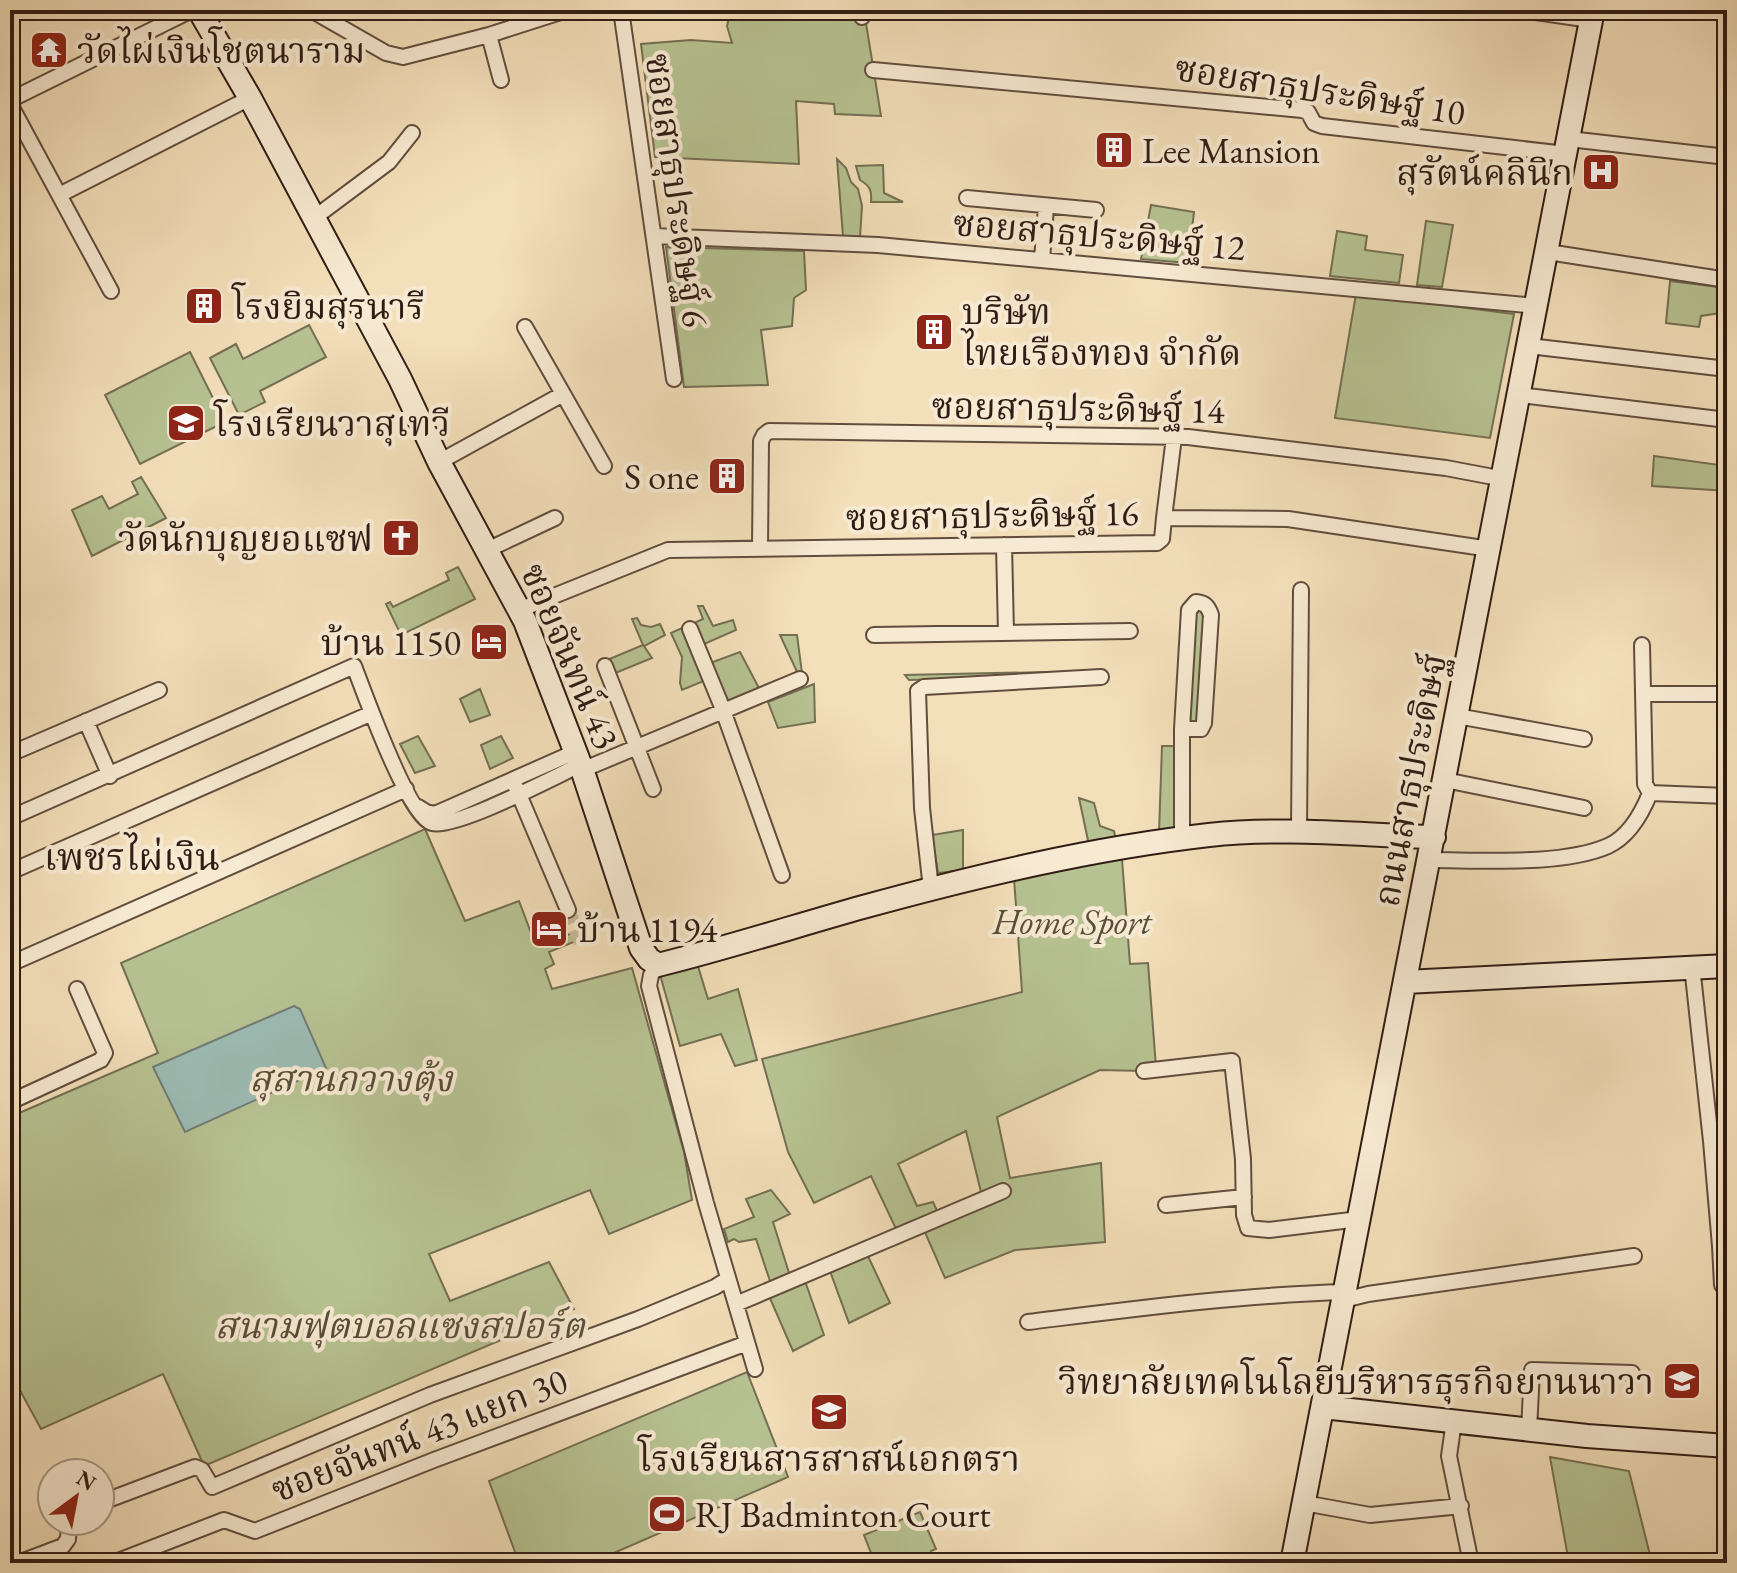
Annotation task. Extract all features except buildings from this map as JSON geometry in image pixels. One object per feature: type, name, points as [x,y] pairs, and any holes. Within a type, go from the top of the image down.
[{"type":"street","points":[[111,291],[10,102],[192,10]]},
{"type":"street","name":"ซอยจันทน์ 43","points":[[199,10],[250,98],[400,379],[439,462],[519,610],[579,762],[641,948],[658,965]]},
{"type":"street","points":[[311,10],[386,53],[403,57],[489,35],[567,10]]},
{"type":"street","name":"ซอยสาธุประดิษฐ์ 6","points":[[621,10],[674,379]]},
{"type":"street","points":[[1521,10],[1592,15]]},
{"type":"street","name":"ถนนสาธุประดิษฐ์","points":[[1292,1563],[1592,15]]},
{"type":"street","points":[[489,35],[501,80]]},
{"type":"street","name":"ซอยสาธุประดิษฐ์ 10","points":[[873,70],[1302,110],[1308,112],[1314,123],[1322,126],[1727,157]]},
{"type":"street","points":[[65,192],[250,98]]},
{"type":"street","points":[[314,218],[389,162],[412,133]]},
{"type":"street","points":[[967,198],[1096,210]]},
{"type":"street","points":[[1042,260],[1046,207]]},
{"type":"street","name":"ซอยสาธุประดิษฐ์ 12","points":[[654,236],[867,245],[1537,306]]},
{"type":"street","points":[[1548,252],[1727,280]]},
{"type":"street","points":[[525,327],[604,466]]},
{"type":"street","points":[[1529,346],[1727,369]]},
{"type":"street","points":[[439,462],[563,394]]},
{"type":"street","points":[[1520,395],[1727,420]]},
{"type":"street","name":"ซอยสาธุประดิษฐ์ 14","points":[[760,548],[761,441],[769,431],[1174,437],[1301,449],[1446,468],[1504,479]]},
{"type":"street","points":[[1164,518],[1174,437]]},
{"type":"street","points":[[487,550],[555,518]]},
{"type":"street","name":"ซอยสาธุประดิษฐ์ 16","points":[[519,610],[668,550],[1157,543],[1162,539],[1164,518],[1288,519],[1490,549]]},
{"type":"street","points":[[1004,545],[1006,633]]},
{"type":"street","points":[[1299,831],[1301,590]]},
{"type":"street","points":[[1182,729],[1201,729],[1205,715],[1211,615],[1208,606],[1196,602],[1189,610],[1182,729],[1182,839]]},
{"type":"street","points":[[690,629],[782,875]]},
{"type":"street","points":[[874,635],[1130,631]]},
{"type":"street","points":[[1642,645],[1645,784],[1650,793]]},
{"type":"street","points":[[10,818],[354,666],[408,796],[426,812],[435,814],[489,799],[579,762],[636,749],[800,679]]},
{"type":"street","points":[[605,666],[653,789]]},
{"type":"street","points":[[931,889],[922,808],[918,691],[924,687],[1101,677]]},
{"type":"street","points":[[10,754],[159,690]]},
{"type":"street","points":[[1644,694],[1727,694]]},
{"type":"street","points":[[10,872],[372,713]]},
{"type":"street","points":[[1457,716],[1584,739]]},
{"type":"street","points":[[86,721],[110,776]]},
{"type":"street","points":[[1445,780],[1584,808]]},
{"type":"street","points":[[516,787],[568,910]]},
{"type":"street","points":[[1650,793],[1727,796]]},
{"type":"street","points":[[1429,860],[1559,858],[1609,845],[1634,823],[1650,793]]},
{"type":"street","points":[[10,964],[408,796]]},
{"type":"street","points":[[755,1369],[649,986],[651,975],[658,965],[931,889],[1044,863],[1182,839],[1299,831],[1434,837]]},
{"type":"street","points":[[1692,966],[1723,1246],[1722,1285]]},
{"type":"street","points":[[1405,982],[1727,966]]},
{"type":"street","points":[[10,1102],[101,1060],[105,1053],[77,989]]},
{"type":"street","points":[[1144,1071],[1232,1061],[1248,1228],[1269,1230],[1359,1219]]},
{"type":"street","points":[[1711,1141],[1727,1139]]},
{"type":"street","points":[[736,1304],[1003,1191]]},
{"type":"street","points":[[1166,1205],[1244,1197]]},
{"type":"street","points":[[1028,1322],[1310,1292],[1345,1296],[1368,1294],[1634,1256]]},
{"type":"street","points":[[116,1497],[195,1467],[202,1470],[212,1487],[227,1482],[430,1395],[638,1319],[728,1279]]},
{"type":"street","name":"ซอยจันทน์ 43 แยก 30","points":[[113,1563],[224,1520],[255,1531],[434,1460],[747,1343]]},
{"type":"street","points":[[1529,1430],[1532,1370],[1632,1373]]},
{"type":"street","points":[[1323,1407],[1529,1430],[1727,1446]]},
{"type":"street","points":[[1454,1421],[1449,1456],[1471,1563]]},
{"type":"street","points":[[1304,1503],[1370,1515],[1461,1506]]},
{"type":"street","points":[[18,1563],[63,1546],[68,1537]]},
{"type":"green space","points":[[730,13],[865,17],[881,116],[835,114],[834,104],[796,101],[799,164],[655,157],[641,44],[691,40],[732,43],[727,26]]},
{"type":"green space","points":[[837,159],[858,189],[862,206],[860,237],[843,236]]},
{"type":"green space","points":[[883,165],[884,193],[903,202],[871,202],[870,189],[860,180],[856,166]]},
{"type":"green space","points":[[1151,205],[1194,212],[1188,263],[1141,259]]},
{"type":"green space","points":[[1426,221],[1453,225],[1442,287],[1417,285]]},
{"type":"green space","points":[[1337,231],[1367,236],[1365,250],[1403,255],[1399,283],[1330,276]]},
{"type":"green space","points":[[666,247],[804,251],[806,290],[794,298],[792,326],[761,330],[768,385],[684,387]]},
{"type":"green space","points":[[1670,281],[1727,288],[1727,312],[1701,316],[1699,327],[1666,323]]},
{"type":"green space","points":[[1356,294],[1514,314],[1490,438],[1335,418]]},
{"type":"green space","points":[[309,325],[326,357],[260,391],[265,402],[239,415],[210,358],[236,344],[243,359]]},
{"type":"green space","points":[[190,352],[225,422],[140,464],[105,395]]},
{"type":"green space","points":[[1654,456],[1727,466],[1727,491],[1652,486]]},
{"type":"green space","points":[[141,477],[166,518],[92,556],[72,510],[102,496],[109,509],[138,494],[132,482]]},
{"type":"green space","points":[[458,567],[475,599],[401,635],[386,604],[390,602],[393,607],[449,580],[446,573]]},
{"type":"green space","points":[[698,606],[703,606],[713,626],[733,620],[736,630],[702,645],[692,624],[703,619]]},
{"type":"green space","points":[[1194,609],[1205,609],[1199,720],[1195,725],[1189,724]]},
{"type":"green space","points":[[637,618],[641,625],[651,627],[660,624],[665,635],[644,646],[652,658],[613,674],[607,660],[643,645],[632,619]]},
{"type":"green space","points":[[684,627],[706,680],[682,690],[682,657],[671,633]]},
{"type":"green space","points":[[780,635],[797,635],[802,673],[798,674]]},
{"type":"green space","points":[[740,652],[760,690],[727,705],[710,663]]},
{"type":"green space","points":[[1093,671],[1056,676],[909,680],[905,675]]},
{"type":"green space","points":[[814,684],[815,722],[778,728],[768,702]]},
{"type":"green space","points":[[480,689],[490,715],[470,722],[460,699]]},
{"type":"green space","points":[[418,736],[435,766],[415,773],[400,744]]},
{"type":"green space","points":[[501,736],[513,758],[490,769],[481,745]]},
{"type":"green space","points":[[1162,746],[1176,746],[1176,831],[1159,833]]},
{"type":"green space","points":[[1079,798],[1094,803],[1100,826],[1114,831],[1116,841],[1089,845]]},
{"type":"green space","name":"สุสานกวางตุ้ง","points":[[425,829],[465,921],[519,901],[536,946],[573,933],[576,941],[549,952],[554,964],[545,969],[552,989],[632,968],[684,1152],[692,1200],[609,1234],[590,1190],[429,1254],[450,1301],[549,1262],[574,1309],[204,1466],[163,1374],[41,1429],[10,1372],[10,1117],[158,1053],[121,963]]},
{"type":"green space","points":[[963,830],[963,870],[938,873],[932,835]]},
{"type":"green space","name":"Home Sport","points":[[1122,859],[1130,964],[1148,963],[1156,1067],[1144,1071],[1100,1070],[997,1117],[1010,1178],[1101,1163],[1105,1242],[1015,1250],[945,1278],[924,1230],[1010,1192],[1007,1185],[982,1196],[966,1131],[898,1164],[917,1206],[933,1202],[939,1215],[898,1233],[871,1176],[814,1203],[788,1152],[762,1059],[1022,992],[1014,878],[1074,865]]},
{"type":"green space","points":[[697,963],[708,999],[738,989],[757,1060],[735,1066],[721,1034],[680,1046],[661,978],[662,974]]},
{"type":"green space","points":[[771,1190],[790,1214],[773,1222],[790,1276],[771,1284],[756,1239],[728,1242],[724,1229],[754,1217],[746,1199]]},
{"type":"green space","points":[[867,1254],[890,1303],[849,1323],[830,1271]]},
{"type":"green space","points":[[805,1281],[824,1335],[793,1351],[769,1296]]},
{"type":"green space","points":[[747,1372],[788,1477],[591,1563],[519,1563],[489,1481]]},
{"type":"green space","points":[[1550,1457],[1629,1471],[1652,1563],[1569,1563]]},
{"type":"green space","points":[[920,1512],[936,1549],[931,1551],[937,1563],[875,1563],[864,1535]]},
{"type":"water","points":[[294,1006],[300,1009],[326,1068],[185,1132],[153,1067]]},
{"type":"tunnel","points":[[568,910],[583,948]]},
{"type":"place","name":"วัดไผ่เงินโชตนาราม","points":[[49,50]]},
{"type":"place","name":"Lee Mansion","points":[[1114,150]]},
{"type":"place","name":"สุรัตน์คลินิก","points":[[1601,172]]},
{"type":"place","name":"โรงยิมสุรนารี","points":[[204,306]]},
{"type":"place","name":"บริษัท ไทยเรืองทอง จำกัด","points":[[934,332]]},
{"type":"place","name":"โรงเรียนวาสุเทวี","points":[[186,423]]},
{"type":"place","name":"S one","points":[[727,476]]},
{"type":"place","name":"วัดนักบุญยอแซฟ","points":[[401,538]]},
{"type":"place","name":"บ้าน 1150","points":[[489,642]]},
{"type":"place","name":"บ้าน 1194","points":[[549,929]]},
{"type":"place","name":"วิทยาลัยเทคโนโลยีบริหารธุรกิจยานนาวา","points":[[1682,1381]]},
{"type":"place","name":"โรงเรียนสารสาสน์เอกตรา","points":[[829,1412]]},
{"type":"place","name":"RJ Badminton Court","points":[[667,1514]]},
{"type":"district","name":"เพชรไผ่เงิน","points":[[132,856]]},
{"type":"park label","name":"สนามฟุตบอลแซงสปอร์ต","points":[[400,1325]]}]
